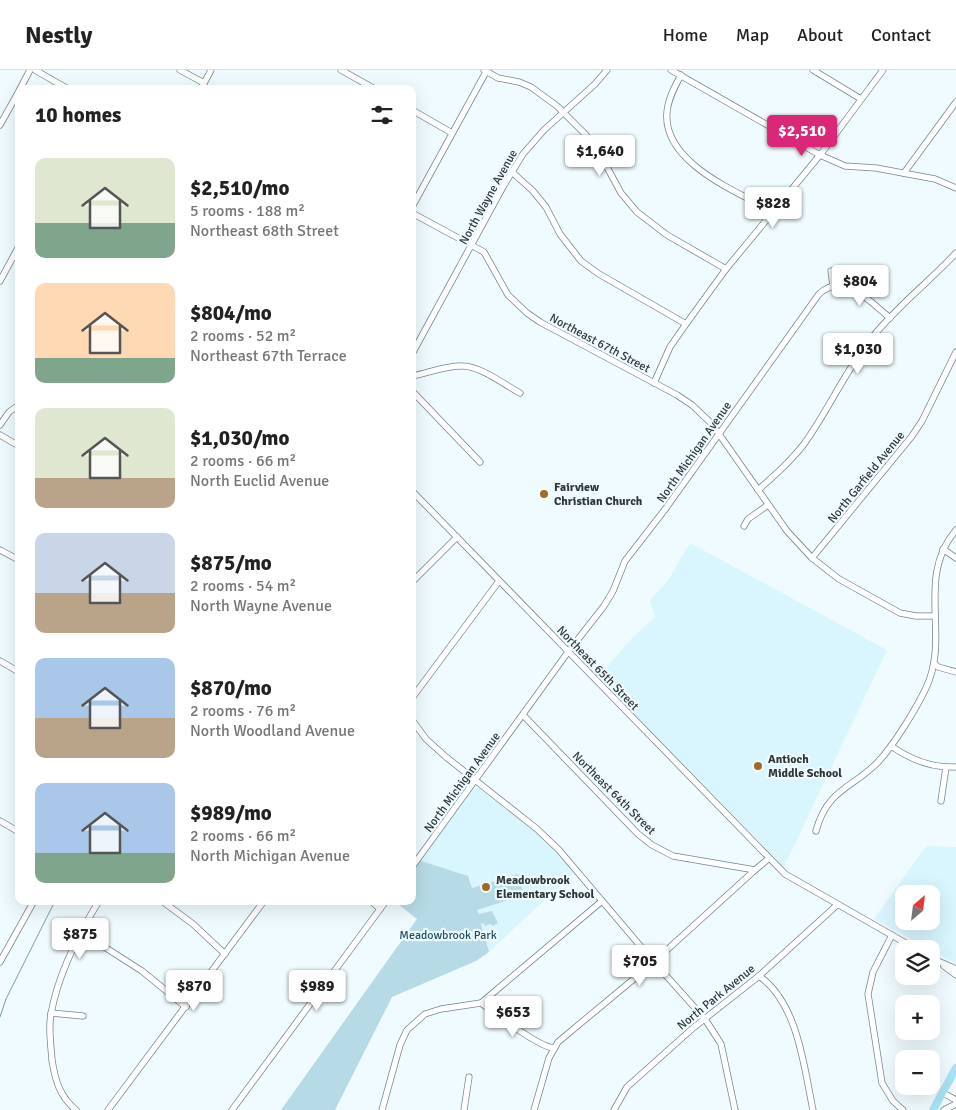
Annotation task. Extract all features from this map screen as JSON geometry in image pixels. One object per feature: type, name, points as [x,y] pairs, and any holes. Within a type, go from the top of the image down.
[{"type":"main road","points":[[933,1110],[956,1068]]},
{"type":"street","points":[[22,85],[30,70]]},
{"type":"street","points":[[34,70],[61,85]]},
{"type":"street","points":[[180,70],[201,85]]},
{"type":"street","points":[[203,85],[211,70]]},
{"type":"street","points":[[341,70],[367,85]]},
{"type":"street","points":[[416,200],[486,70],[498,78],[519,82],[531,87],[564,112],[586,135],[621,193],[637,212],[667,235],[726,269]]},
{"type":"street","name":"North Wayne Avenue","points":[[416,347],[528,146],[595,84],[607,70]]},
{"type":"street","points":[[671,70],[820,155],[845,166],[876,168],[935,179],[956,188]]},
{"type":"street","points":[[813,70],[861,99]]},
{"type":"street","points":[[654,383],[670,347],[726,269],[820,155],[883,70]]},
{"type":"street","points":[[680,75],[667,112],[669,126],[676,146],[692,165],[774,212]]},
{"type":"street","points":[[0,125],[15,97]]},
{"type":"street","points":[[904,173],[956,102]]},
{"type":"street","points":[[416,112],[452,133]]},
{"type":"street","points":[[512,172],[533,191],[546,207],[567,245],[580,261],[608,280],[686,324]]},
{"type":"street","name":"Northeast 67th Street","points":[[416,215],[486,255],[508,295],[527,313],[547,326],[692,405],[708,419],[787,531],[812,558],[839,579],[900,613],[916,616],[935,616]]},
{"type":"street","points":[[0,281],[15,253]]},
{"type":"street","points":[[758,490],[780,471],[803,445],[860,353],[890,318],[955,256]]},
{"type":"street","points":[[831,271],[833,286],[843,285],[857,292],[890,318]]},
{"type":"street","name":"North Michigan Avenue","points":[[416,861],[568,652],[609,599],[625,561],[662,513],[819,294],[833,286]]},
{"type":"street","name":"North Garfield Avenue","points":[[812,558],[912,436],[956,352]]},
{"type":"street","points":[[416,375],[455,366],[465,366],[475,368],[520,393]]},
{"type":"street","points":[[416,395],[480,462]]},
{"type":"street","points":[[0,425],[9,412],[15,408]]},
{"type":"street","points":[[0,435],[15,444]]},
{"type":"street","name":"Northeast 65th Street","points":[[416,495],[768,859]]},
{"type":"street","points":[[744,526],[748,519],[768,505]]},
{"type":"street","points":[[816,831],[819,818],[839,792],[872,768],[891,746],[926,687],[934,663],[936,648],[934,583],[943,549],[956,530]]},
{"type":"street","points":[[416,578],[457,537]]},
{"type":"street","points":[[943,549],[956,558]]},
{"type":"street","points":[[0,550],[15,558]]},
{"type":"street","points":[[416,693],[499,581]]},
{"type":"street","points":[[0,661],[15,670]]},
{"type":"street","points":[[934,663],[938,667],[956,672]]},
{"type":"street","name":"Northeast 64th Street","points":[[523,715],[638,834],[652,845],[673,856],[755,870]]},
{"type":"street","points":[[416,725],[426,738],[474,781],[537,829],[559,850],[705,1019],[721,1044],[735,1110]]},
{"type":"street","points":[[891,746],[915,760],[956,768]]},
{"type":"street","points":[[941,801],[946,767]]},
{"type":"street","points":[[0,821],[15,830]]},
{"type":"street","points":[[534,1110],[549,1058],[558,1042],[768,859],[785,874],[899,940]]},
{"type":"street","points":[[382,1110],[400,1045],[412,1024],[434,1010],[481,1003],[602,901]]},
{"type":"street","points":[[0,962],[32,905]]},
{"type":"street","points":[[76,1110],[62,1094],[56,1080],[50,1025],[51,1013],[65,968],[81,932],[97,905]]},
{"type":"street","points":[[167,905],[193,924],[225,954]]},
{"type":"street","points":[[108,1110],[261,905]]},
{"type":"street","points":[[376,905],[380,909]]},
{"type":"street","points":[[232,1110],[383,905]]},
{"type":"street","name":"North Park Avenue","points":[[614,1110],[627,1087],[705,1019],[759,976],[837,905]]},
{"type":"street","points":[[81,932],[142,971],[186,1007]]},
{"type":"street","points":[[892,936],[873,972],[868,994],[882,1083],[893,1101],[903,1110]]},
{"type":"street","points":[[940,961],[956,968]]},
{"type":"street","points":[[940,963],[956,974]]},
{"type":"street","points":[[759,976],[777,994],[794,1026],[813,1110]]},
{"type":"street","points":[[481,1003],[528,1035],[554,1048]]},
{"type":"street","points":[[51,1013],[82,1016]]},
{"type":"street","points":[[464,1110],[469,1077]]},
{"type":"street","points":[[942,1093],[956,1100]]},
{"type":"street","points":[[944,1110],[956,1104]]},
{"type":"shaded area","name":"Antioch Middle School","points":[[690,543],[887,650],[784,867],[598,677],[632,638],[655,617],[650,600],[667,582]]},
{"type":"shaded area","name":"Meadowbrook Elementary School","points":[[479,788],[538,834],[575,872],[489,952],[476,961],[401,905],[416,905],[416,868],[473,789]]},
{"type":"shaded area","points":[[926,846],[956,847],[956,963],[940,954],[940,940],[913,940],[874,919],[895,890],[895,930],[940,930],[940,885],[898,885]]},
{"type":"green space","name":"Meadowbrook Park","points":[[418,860],[468,876],[472,888],[518,874],[524,895],[477,910],[479,914],[492,911],[498,923],[493,926],[481,924],[489,952],[476,961],[392,997],[335,1110],[281,1110],[417,919],[399,905],[416,905],[416,862]]},
{"type":"waterway","points":[[0,1017],[6,999],[53,905]]},
{"type":"place","name":"Fairview Christian Church","points":[[544,494]]},
{"type":"place","name":"Antioch Middle School","points":[[758,766]]},
{"type":"place","name":"Meadowbrook Elementary School","points":[[486,887]]}]
